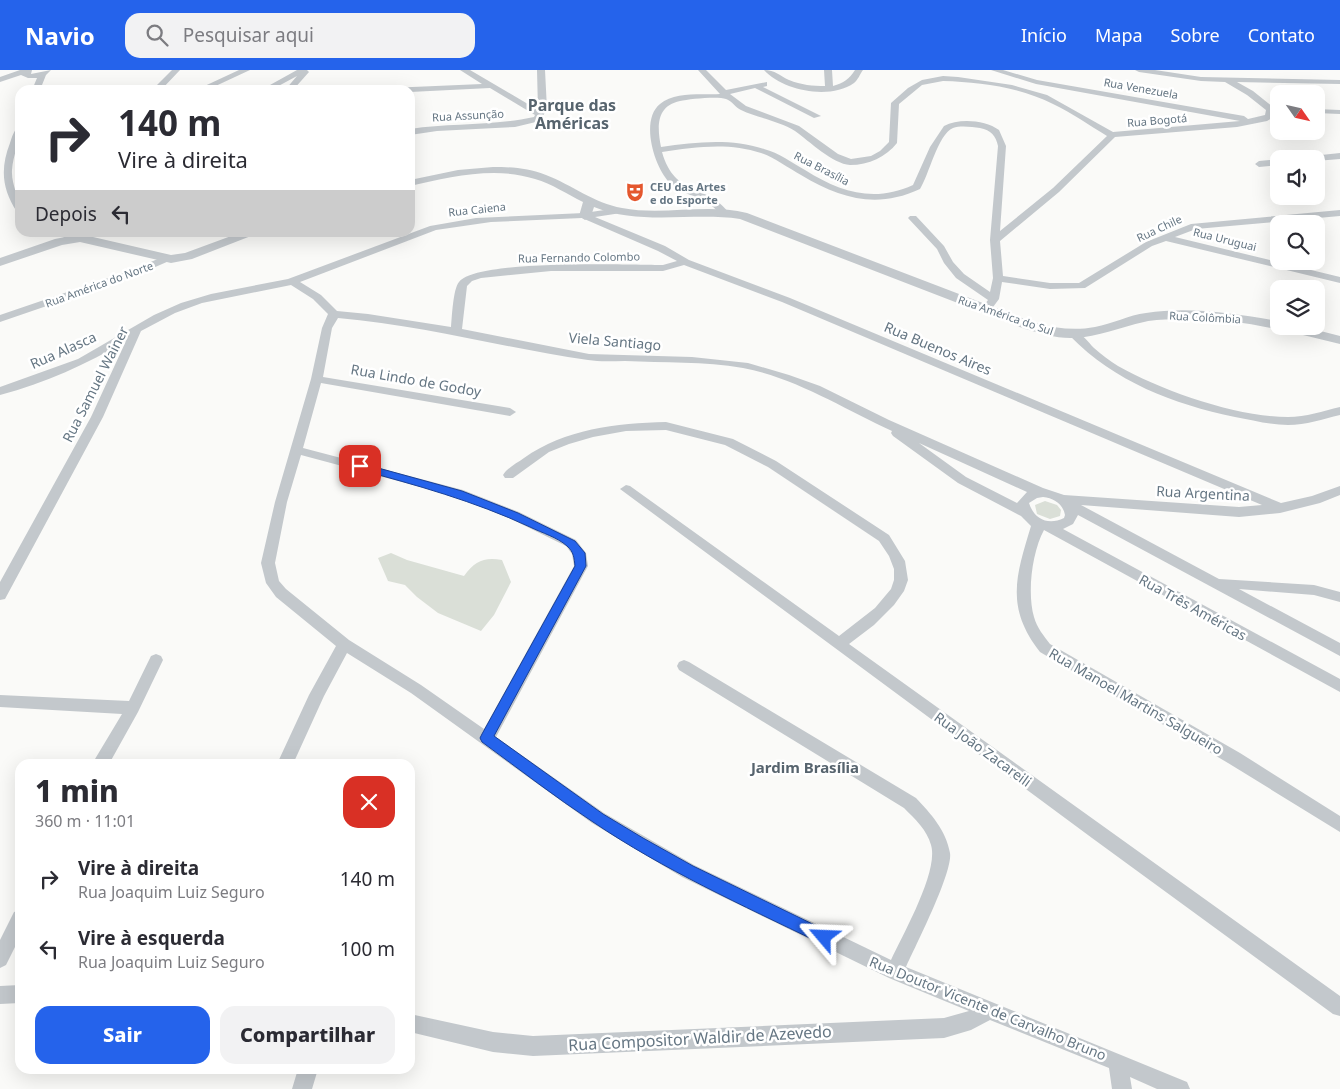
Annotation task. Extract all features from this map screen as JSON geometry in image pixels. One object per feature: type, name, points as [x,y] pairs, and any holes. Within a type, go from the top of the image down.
[{"type":"street","points":[[161,85],[176,70]]},
{"type":"street","points":[[212,85],[246,70]]},
{"type":"street","points":[[274,85],[303,70]]},
{"type":"street","points":[[294,85],[308,70]]},
{"type":"street","points":[[464,70],[541,114],[543,109],[541,70]]},
{"type":"street","points":[[702,70],[725,94],[743,108],[796,128],[835,156],[850,162],[868,160],[888,149],[894,138],[895,104],[906,93],[920,84],[945,78],[970,79],[1047,98],[1112,135]]},
{"type":"street","points":[[768,70],[781,80],[814,89],[848,84],[854,80],[859,70]]},
{"type":"street","points":[[828,70],[829,88]]},
{"type":"street","name":"Rua Venezuela","points":[[995,70],[1036,82],[1255,121]]},
{"type":"street","points":[[1139,70],[1192,78],[1340,82]]},
{"type":"street","points":[[0,79],[27,73]]},
{"type":"street","points":[[0,79],[27,73],[41,79]]},
{"type":"street","points":[[1226,79],[1270,107]]},
{"type":"street","points":[[724,213],[721,208],[674,183],[667,175],[657,150],[652,126],[654,115],[662,104],[678,99],[725,94],[781,80]]},
{"type":"street","points":[[415,89],[489,86]]},
{"type":"street","points":[[756,86],[817,116]]},
{"type":"street","points":[[1325,112],[1340,112]]},
{"type":"street","name":"Rua Assunção","points":[[415,131],[437,128],[515,124],[528,122],[541,114]]},
{"type":"street","points":[[1255,121],[1270,114]]},
{"type":"street","name":"Rua Bogotá","points":[[995,240],[1051,196],[1112,135],[1255,121]]},
{"type":"street","name":"Rua Brasília","points":[[657,150],[710,144],[753,148],[774,156],[833,188],[864,198],[877,199],[902,194],[917,187],[940,135],[948,128],[958,124],[982,126],[996,131],[1002,146],[995,240],[998,278],[990,304]]},
{"type":"street","points":[[15,141],[3,176],[5,189],[15,203]]},
{"type":"street","points":[[1325,158],[1340,156]]},
{"type":"street","points":[[1259,164],[1270,163]]},
{"type":"street","points":[[415,182],[452,175],[512,170],[543,177],[618,211],[635,213],[724,213]]},
{"type":"street","points":[[585,216],[596,202]]},
{"type":"street","name":"Rua Caiena","points":[[415,235],[457,222],[484,219],[585,216],[618,211]]},
{"type":"street","name":"Rua América do Sul","points":[[724,213],[755,219],[990,304],[1045,330],[1074,334],[1084,347],[1107,363],[1140,381],[1188,400],[1236,413],[1287,421],[1307,419],[1340,411]]},
{"type":"street","name":"Rua Chile","points":[[998,278],[1050,286],[1081,286],[1095,280],[1148,244],[1194,226],[1340,214]]},
{"type":"street","name":"Rua Buenos Aires","points":[[585,216],[671,252],[685,262],[786,300],[1280,508]]},
{"type":"street","points":[[912,218],[941,248],[949,264],[990,304]]},
{"type":"street","points":[[0,262],[63,237]]},
{"type":"street","points":[[73,237],[107,243],[165,259]]},
{"type":"street","name":"Rua América do Norte","points":[[0,319],[133,273],[165,259],[188,256],[241,237]]},
{"type":"street","name":"Rua Caiena","points":[[292,281],[408,237]]},
{"type":"street","name":"Rua Uruguai","points":[[1163,237],[1340,280]]},
{"type":"street","name":"Rua Fernando Colombo","points":[[456,331],[462,285],[468,279],[480,275],[551,268],[663,268],[685,262]]},
{"type":"street","points":[[292,281],[317,297],[334,314]]},
{"type":"street","name":"Rua Samuel Wainer","points":[[0,595],[97,417],[136,331],[172,310],[200,300],[292,281]]},
{"type":"street","name":"Viela Santiago","points":[[334,314],[368,317],[456,331],[589,357],[692,360],[744,365],[785,377],[816,389],[884,423],[1042,493]]},
{"type":"street","name":"Rua Doutor Vicente de Carvalho Bruno","points":[[334,314],[327,328],[317,379],[281,502],[268,564],[273,583],[281,592],[344,644],[416,689],[598,818],[688,870],[894,972],[1118,1062],[1180,1089]]},
{"type":"street","name":"Rua Colômbia","points":[[1074,334],[1091,332],[1146,317],[1173,315],[1220,316],[1270,324]]},
{"type":"street","name":"Rua Alasca","points":[[0,391],[82,360],[136,331]]},
{"type":"street","points":[[1320,335],[1340,340]]},
{"type":"street","name":"Rua Lindo de Godoy","points":[[317,379],[510,412]]},
{"type":"street","name":"Viela Santiago","points":[[884,423],[962,480],[1025,513]]},
{"type":"street","points":[[509,475],[545,449],[592,433],[626,427],[666,426],[730,442],[772,464],[884,538],[902,569],[901,586],[890,601],[839,644]]},
{"type":"street","points":[[296,450],[458,493],[548,530],[571,544],[579,553],[581,566],[486,738]]},
{"type":"street","name":"Rua João Zacareili","points":[[626,489],[1098,833],[1340,1006]]},
{"type":"street","name":"Rua Argentina","points":[[1064,500],[1240,512],[1280,508],[1315,500],[1340,490]]},
{"type":"street","points":[[1064,500],[1071,509],[1072,515],[1069,521],[1055,527],[1042,525],[1025,513],[1022,503],[1026,498],[1042,493],[1064,500],[1340,650]]},
{"type":"street","name":"Rua Três Américas","points":[[1042,525],[1340,686]]},
{"type":"street","name":"Rua Manoel Martins Salgueiro","points":[[1042,525],[1023,576],[1024,608],[1033,635],[1045,648],[1234,758],[1340,825]]},
{"type":"street","points":[[1218,583],[1314,590],[1340,597]]},
{"type":"street","points":[[1259,606],[1255,594],[1263,585]]},
{"type":"street","points":[[287,759],[317,695],[344,644]]},
{"type":"street","points":[[103,759],[133,708],[156,660]]},
{"type":"street","points":[[684,666],[910,803],[930,823],[939,842],[942,855],[939,873],[894,972]]},
{"type":"street","points":[[0,701],[133,708]]},
{"type":"street","points":[[0,959],[15,928]]},
{"type":"street","points":[[0,994],[15,994]]},
{"type":"street","name":"Rua Compositor Waldir de Azevedo","points":[[415,1024],[493,1042],[552,1045],[944,1028],[971,1021],[989,1010]]},
{"type":"street","points":[[1118,1062],[1122,1089]]},
{"type":"street","points":[[302,1089],[306,1074]]},
{"type":"shaded area","points":[[1045,501],[1057,505],[1061,510],[1060,516],[1050,519],[1037,514],[1035,505]]},
{"type":"shaded area","points":[[391,553],[407,560],[464,576],[480,561],[490,559],[502,560],[511,582],[494,615],[481,631],[438,613],[405,585],[388,581],[378,558]]},
{"type":"place","name":"CEU das Artes e do Esporte","points":[[635,192]]},
{"type":"district","name":"Parque das Américas","points":[[572,114]]},
{"type":"district","name":"Jardim Brasília","points":[[805,767]]},
{"type":"route","points":[[360,466],[458,493],[514,515],[562,538],[576,548],[579,553],[581,566],[486,738],[598,818],[638,842],[688,870],[824,937]]}]
